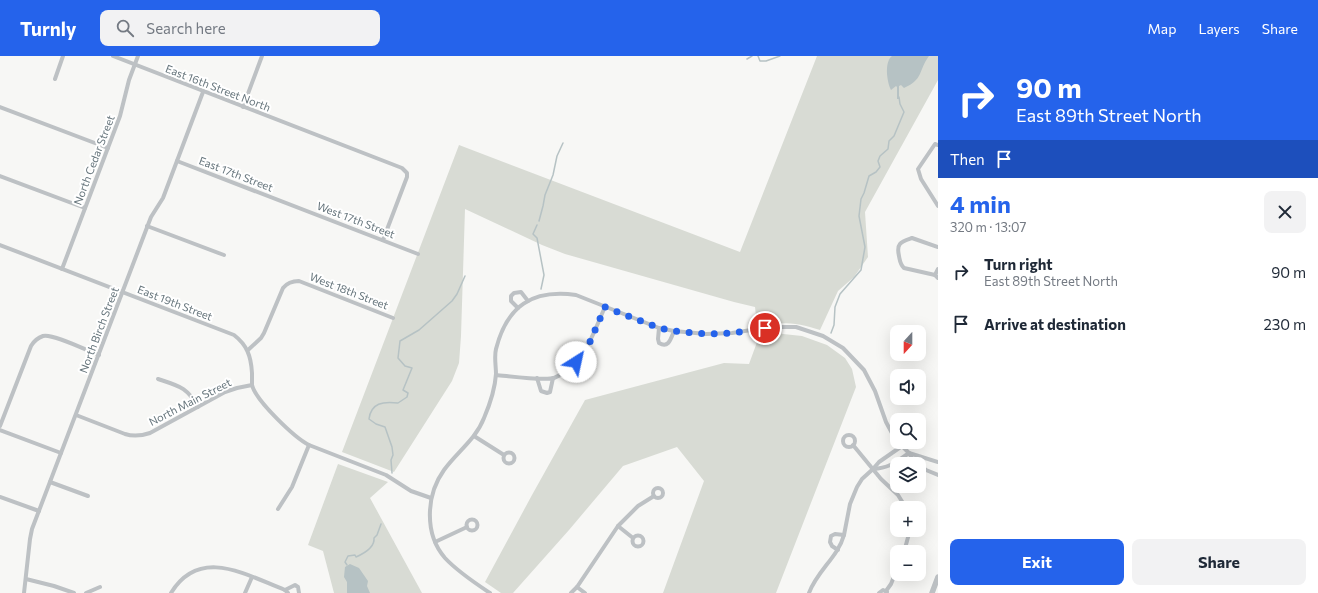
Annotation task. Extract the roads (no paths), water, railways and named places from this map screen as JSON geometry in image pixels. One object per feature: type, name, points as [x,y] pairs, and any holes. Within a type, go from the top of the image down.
[{"type":"street","points":[[54,80],[64,56]]},
{"type":"street","name":"East 16th Street North","points":[[113,56],[402,168],[407,173],[407,177],[383,240]]},
{"type":"street","name":"North Cedar Street","points":[[62,269],[123,107],[134,65],[138,56]]},
{"type":"street","points":[[243,107],[262,56]]},
{"type":"street","name":"North Birch Street","points":[[24,593],[30,539],[39,511],[147,226],[163,198],[203,92]]},
{"type":"street","points":[[0,106],[108,148]]},
{"type":"street","points":[[938,145],[935,144],[918,169],[921,179],[938,206]]},
{"type":"street","name":"East 17th Street","points":[[177,161],[288,203]]},
{"type":"street","points":[[0,176],[85,208]]},
{"type":"street","name":"West 17th Street","points":[[288,203],[418,254]]},
{"type":"street","points":[[147,226],[224,255]]},
{"type":"street","points":[[938,247],[912,238],[903,241],[898,246],[900,264],[904,268],[936,277],[938,270]]},
{"type":"street","name":"East 19th Street","points":[[0,245],[234,335],[242,341],[248,350]]},
{"type":"street","name":"West 18th Street","points":[[248,350],[261,338],[283,288],[290,282],[299,281],[393,318]]},
{"type":"street","points":[[518,308],[511,301],[511,296],[514,293],[521,292],[528,301]]},
{"type":"street","points":[[490,593],[453,566],[444,557],[435,542],[429,516],[431,498],[443,471],[474,436],[484,419],[491,401],[496,375],[496,350],[507,321],[518,308],[535,297],[562,293],[576,295],[659,328],[674,331],[706,334],[732,333],[770,327],[796,327],[823,336],[844,348],[864,370],[875,391],[890,429]]},
{"type":"street","points":[[496,375],[553,378],[565,371],[586,351],[605,307]]},
{"type":"street","points":[[659,328],[658,339],[659,343],[662,345],[669,344],[674,331]]},
{"type":"street","points":[[0,426],[31,346],[35,340],[40,337],[52,336],[99,355]]},
{"type":"street","points":[[248,350],[251,362],[252,385],[261,400],[291,433],[310,446],[386,474],[411,491],[431,498]]},
{"type":"street","points":[[537,378],[541,391],[547,393],[550,392],[553,378]]},
{"type":"street","points":[[158,379],[184,390],[191,395],[198,408]]},
{"type":"street","name":"North Main Street","points":[[76,415],[125,434],[135,436],[150,433],[231,389],[252,385]]},
{"type":"street","points":[[0,430],[61,453]]},
{"type":"street","points":[[474,436],[504,455]]},
{"type":"street","points":[[853,445],[873,470],[898,495],[902,501]]},
{"type":"street","points":[[278,509],[292,487],[310,446]]},
{"type":"street","points":[[809,593],[816,578],[842,543],[853,494],[862,479],[873,470],[879,462],[898,449]]},
{"type":"street","points":[[905,449],[911,457]]},
{"type":"street","points":[[873,470],[885,469],[909,453]]},
{"type":"street","points":[[909,453],[938,462]]},
{"type":"street","points":[[926,470],[938,476]]},
{"type":"street","points":[[50,482],[88,496]]},
{"type":"street","points":[[0,496],[39,511]]},
{"type":"street","points":[[571,593],[577,587],[618,526],[638,506],[654,496]]},
{"type":"street","points":[[618,526],[633,538]]},
{"type":"street","points":[[435,542],[468,527]]},
{"type":"street","points":[[838,550],[830,544],[830,538],[835,534],[844,535]]},
{"type":"street","points":[[171,593],[185,576],[204,567],[218,566],[236,570],[287,591],[295,586],[298,587],[299,593]]},
{"type":"street","points":[[245,593],[252,577]]},
{"type":"street","points":[[932,593],[938,577]]},
{"type":"street","points":[[26,579],[74,593]]},
{"type":"street","points":[[879,593],[882,590],[887,592],[892,581]]},
{"type":"street","points":[[86,593],[100,587]]},
{"type":"street","points":[[577,587],[585,593]]},
{"type":"waterway","points":[[747,59],[752,56]]},
{"type":"waterway","points":[[758,56],[760,61],[766,61],[780,56]]},
{"type":"waterway","points":[[831,333],[834,325],[835,307],[840,294],[861,270],[865,247],[859,216],[861,199],[869,176],[876,172],[880,167],[878,161],[880,156],[888,149],[889,141],[894,136],[904,112],[900,104],[899,97]]},
{"type":"waterway","points":[[539,221],[545,195],[553,175],[557,156],[563,143]]},
{"type":"waterway","points":[[537,225],[533,234],[537,238],[544,275],[541,289]]},
{"type":"waterway","points":[[392,473],[392,447],[385,427],[376,424],[369,419],[370,414],[372,409],[379,404],[387,402],[398,403],[407,397],[408,393],[403,390],[412,368],[405,366],[398,358],[400,341],[419,330],[452,301],[457,294],[465,276]]},
{"type":"waterway","points":[[347,565],[345,562],[348,556],[355,555],[356,557],[366,552],[371,547],[381,524]]}]
